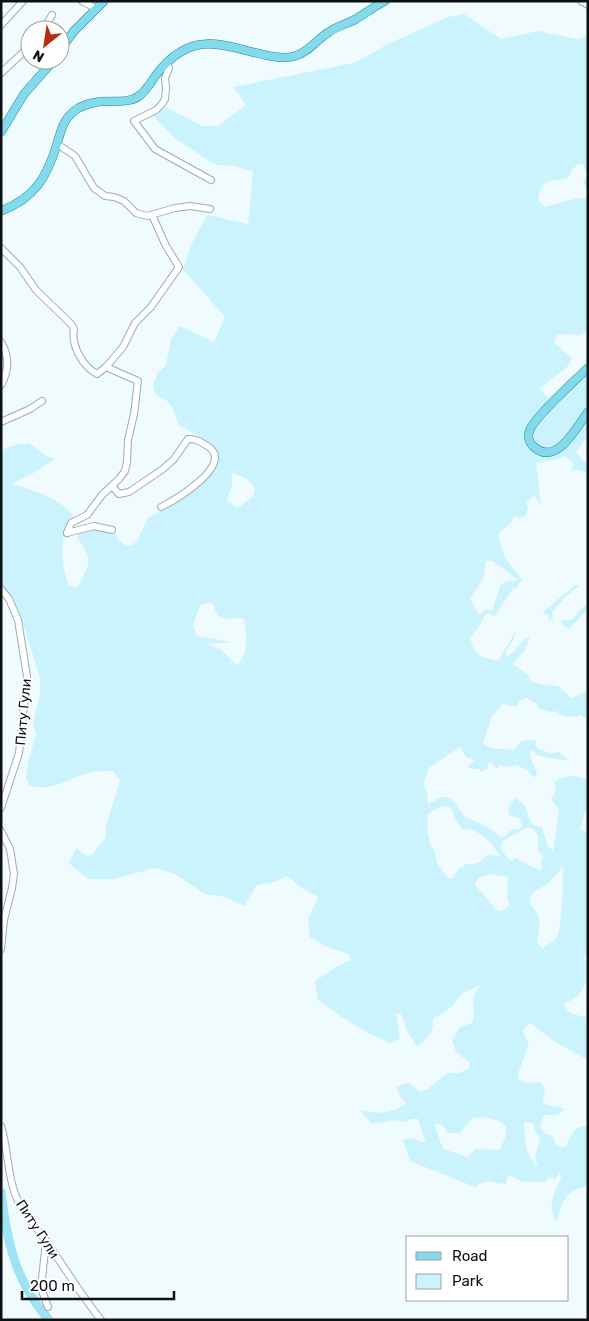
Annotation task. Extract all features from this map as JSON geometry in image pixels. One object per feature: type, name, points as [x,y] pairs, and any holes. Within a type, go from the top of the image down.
[{"type":"main road","points":[[70,36],[104,1]]},
{"type":"main road","points":[[1,210],[27,198],[39,185],[49,165],[65,121],[76,110],[89,102],[136,98],[167,62],[187,48],[205,44],[230,46],[285,58],[296,56],[306,52],[331,30],[352,21],[386,1]]},
{"type":"main road","points":[[1,132],[24,94],[45,70]]},
{"type":"main road","points":[[588,368],[535,421],[529,432],[530,442],[536,449],[542,452],[550,453],[555,451],[568,440],[588,412]]},
{"type":"street","points":[[1,25],[24,1]]},
{"type":"street","points":[[82,1],[97,9]]},
{"type":"street","points":[[581,1],[588,5]]},
{"type":"street","points":[[49,20],[52,15]]},
{"type":"street","points":[[1,73],[20,55]]},
{"type":"street","points":[[167,62],[169,68],[165,78],[165,99],[156,110],[134,121],[155,149],[212,180]]},
{"type":"street","points":[[57,144],[75,156],[94,188],[106,196],[120,198],[136,213],[148,216],[175,208],[190,206],[210,209]]},
{"type":"street","points":[[1,248],[20,267],[36,290],[71,324],[74,329],[73,337],[76,349],[90,370],[97,374],[106,367],[123,347],[135,323],[150,307],[179,268],[166,246],[152,215]]},
{"type":"street","points":[[1,342],[6,351],[8,363],[1,385]]},
{"type":"street","points":[[106,367],[138,381],[125,471],[86,515],[72,523],[67,533],[94,526],[112,530]]},
{"type":"street","points":[[1,422],[30,409],[42,401]]},
{"type":"street","points":[[112,486],[119,494],[128,492],[170,464],[188,439],[198,440],[212,450],[215,454],[215,460],[208,472],[187,490],[161,507]]},
{"type":"street","name":"Питу Гули","points":[[1,589],[9,599],[18,620],[27,676],[19,753],[1,808]]},
{"type":"street","points":[[1,831],[10,849],[14,874],[4,920],[1,949]]},
{"type":"street","name":"Питу Гули","points":[[1,1126],[15,1194],[22,1210],[46,1241],[88,1304],[102,1320]]},
{"type":"street","points":[[46,1241],[41,1288],[48,1307]]},
{"type":"green space","points":[[464,14],[501,39],[538,31],[577,39],[588,36],[588,190],[583,183],[587,174],[583,164],[579,164],[566,179],[546,183],[541,189],[538,200],[545,207],[578,198],[588,199],[588,330],[580,335],[558,334],[553,342],[572,358],[568,366],[540,388],[550,401],[531,421],[526,430],[531,449],[541,455],[549,456],[557,454],[565,448],[588,417],[588,435],[576,453],[588,465],[588,475],[580,470],[570,472],[574,464],[565,456],[555,460],[536,462],[541,505],[534,495],[526,503],[528,508],[526,515],[521,518],[514,517],[511,523],[498,534],[504,556],[522,580],[516,588],[513,588],[495,616],[486,613],[470,638],[477,653],[499,661],[516,631],[506,652],[507,657],[524,640],[530,637],[524,651],[513,664],[529,676],[531,681],[542,685],[558,686],[572,698],[586,691],[588,692],[588,728],[586,724],[587,719],[580,715],[572,717],[564,716],[555,711],[549,712],[538,708],[537,704],[527,698],[520,700],[517,706],[503,703],[492,716],[483,743],[494,749],[514,751],[523,741],[537,741],[535,744],[538,749],[550,753],[560,752],[568,759],[548,758],[530,751],[537,777],[534,777],[517,765],[509,767],[500,765],[497,769],[491,762],[488,764],[488,768],[481,772],[478,769],[467,767],[475,760],[466,757],[460,747],[429,768],[423,785],[427,791],[428,804],[442,797],[448,797],[454,801],[464,816],[487,827],[502,838],[513,829],[520,829],[522,825],[519,818],[509,815],[508,808],[515,798],[524,806],[533,824],[542,827],[547,844],[553,851],[559,810],[551,799],[556,791],[554,782],[568,776],[588,777],[588,802],[580,830],[588,832],[588,953],[584,956],[586,979],[578,995],[564,1004],[567,1010],[575,1015],[586,1017],[588,1012],[588,1060],[555,1042],[530,1023],[522,1031],[529,1043],[518,1074],[519,1080],[527,1083],[541,1082],[545,1090],[544,1103],[554,1107],[559,1106],[564,1110],[557,1115],[544,1115],[540,1126],[544,1133],[552,1136],[560,1148],[566,1146],[576,1129],[588,1126],[588,1185],[566,1197],[557,1221],[552,1210],[552,1200],[561,1179],[560,1172],[555,1179],[549,1177],[545,1182],[523,1182],[510,1175],[507,1178],[506,1184],[483,1182],[475,1187],[410,1161],[403,1140],[412,1138],[426,1143],[418,1119],[372,1124],[360,1111],[379,1113],[395,1110],[407,1103],[402,1100],[396,1086],[409,1083],[420,1092],[428,1089],[447,1073],[459,1073],[470,1068],[469,1062],[456,1052],[452,1040],[460,1027],[472,1023],[474,1016],[473,997],[480,985],[461,994],[453,1006],[433,1019],[429,1035],[417,1047],[408,1033],[401,1014],[396,1013],[400,1039],[389,1043],[370,1034],[318,1000],[315,981],[339,965],[351,960],[348,954],[327,947],[310,937],[308,919],[318,897],[300,887],[288,876],[274,882],[257,885],[244,906],[225,897],[205,894],[175,874],[155,868],[113,879],[88,879],[69,863],[76,848],[87,856],[93,854],[105,838],[106,826],[120,780],[113,771],[100,771],[85,774],[53,786],[37,787],[29,785],[26,778],[36,734],[33,724],[40,694],[40,678],[22,620],[10,595],[1,584],[1,450],[29,443],[46,456],[55,459],[12,484],[47,496],[64,506],[74,518],[65,532],[62,552],[69,586],[77,588],[85,573],[88,562],[86,552],[77,538],[79,532],[108,531],[125,545],[131,546],[137,541],[148,518],[166,508],[215,466],[218,455],[213,447],[202,438],[179,425],[172,407],[167,401],[155,394],[153,385],[157,374],[166,365],[171,338],[180,326],[214,342],[225,317],[183,269],[191,245],[207,215],[248,224],[253,172],[234,166],[217,165],[209,161],[176,139],[152,115],[166,107],[202,126],[218,126],[246,105],[233,87],[354,63],[388,44],[448,17]],"holes":[[[232,473],[245,478],[255,489],[253,496],[238,508],[227,500],[232,485]],[[485,561],[492,561],[517,579],[501,584],[492,611],[486,609],[479,615],[470,599],[485,573]],[[208,603],[213,604],[215,611],[221,618],[244,619],[246,642],[239,664],[236,664],[220,649],[206,644],[233,642],[197,636],[193,624],[201,604]],[[443,806],[451,808],[455,819],[462,829],[475,831],[485,837],[501,857],[488,854],[478,862],[465,864],[459,868],[452,879],[448,878],[437,863],[435,852],[430,844],[427,830],[428,815]],[[527,827],[532,828],[538,835],[538,851],[543,856],[542,867],[540,870],[516,858],[510,861],[501,846],[503,841]],[[563,867],[560,926],[556,939],[543,949],[537,943],[539,919],[530,903],[530,899],[535,892],[549,882]],[[490,874],[508,877],[507,896],[509,905],[503,911],[498,911],[475,885],[478,878]],[[483,1117],[499,1121],[506,1127],[505,1138],[500,1150],[475,1149],[468,1157],[443,1149],[434,1123],[442,1125],[448,1133],[460,1133],[472,1118]],[[524,1123],[534,1124],[535,1131],[540,1140],[535,1156],[538,1166],[530,1157],[526,1147]]]},
{"type":"green space","points":[[588,371],[588,405],[565,437],[556,446],[547,448],[538,444],[534,438],[534,431],[538,424]]},
{"type":"green space","points":[[575,585],[580,585],[565,597],[552,612],[553,619],[548,622],[549,615],[542,613]]},
{"type":"green space","points":[[588,604],[588,609],[569,629],[564,626],[561,621],[571,620]]},
{"type":"waterway","points":[[1,1192],[6,1228],[14,1260],[28,1291],[49,1320]]}]
